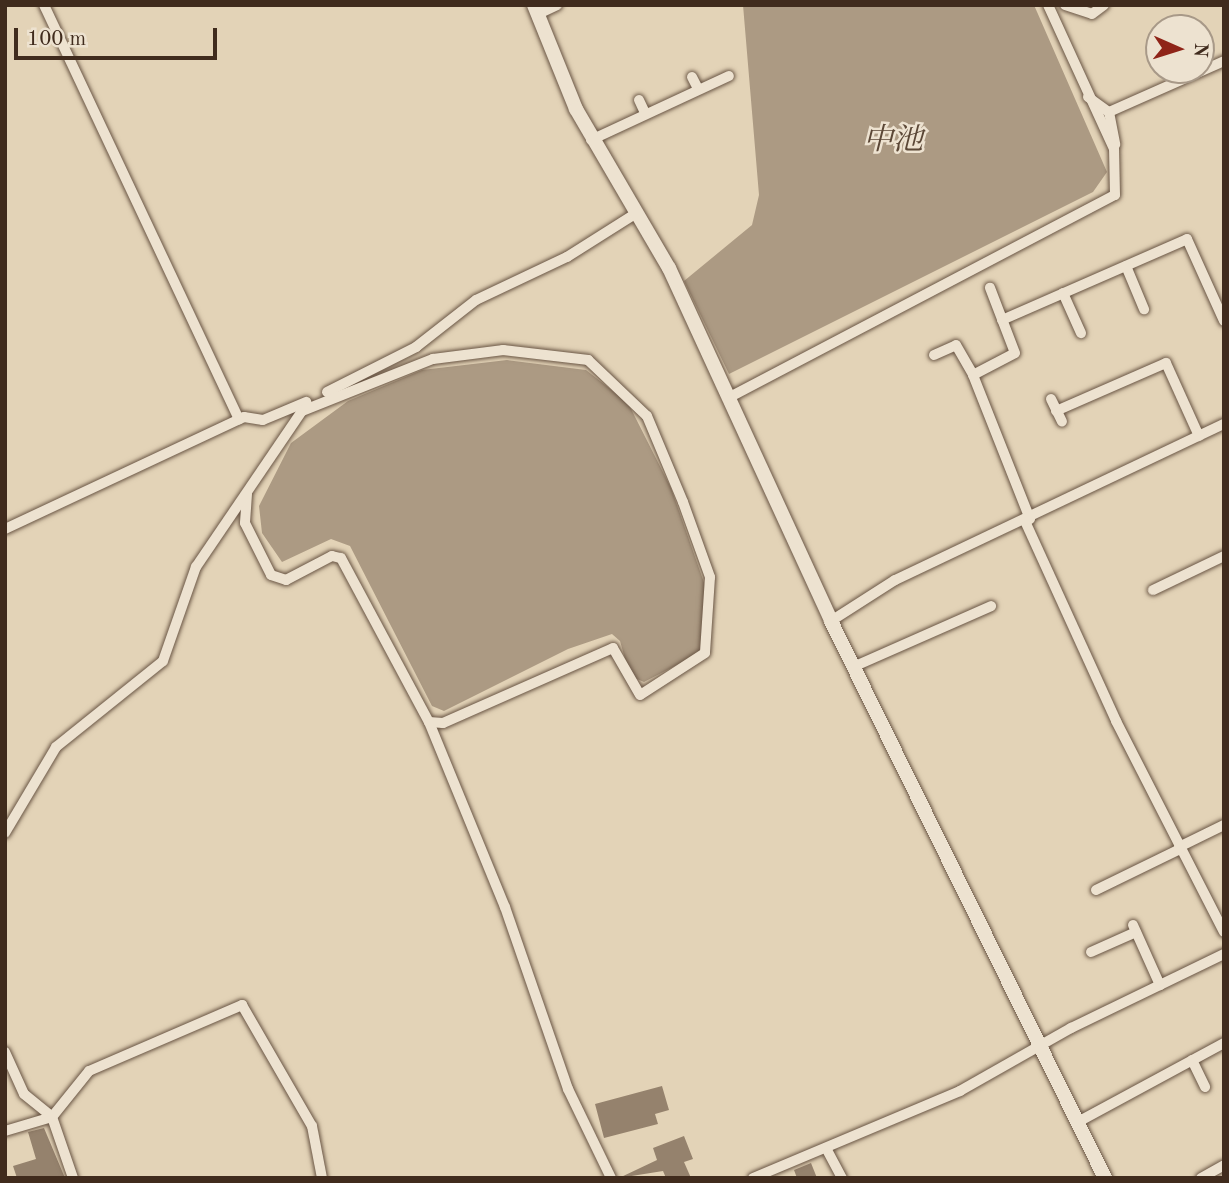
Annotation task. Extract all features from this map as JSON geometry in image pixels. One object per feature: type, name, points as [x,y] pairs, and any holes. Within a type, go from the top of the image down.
[{"type":"street","points":[[44,5],[239,419]]},
{"type":"street","points":[[557,5],[536,10],[592,140],[669,268],[853,667],[1105,1178]]},
{"type":"street","points":[[1048,5],[1114,149]]},
{"type":"street","points":[[1065,5],[1092,14],[1104,5]]},
{"type":"street","points":[[1109,112],[1224,61]]},
{"type":"street","points":[[592,140],[729,76]]},
{"type":"street","points":[[692,77],[698,89]]},
{"type":"street","points":[[727,398],[1100,207],[1119,185],[1109,112],[1088,97]]},
{"type":"street","points":[[639,100],[645,113]]},
{"type":"street","points":[[5,529],[239,419],[280,415],[395,358],[476,300],[567,257],[635,214]]},
{"type":"street","points":[[1002,320],[1187,239],[1224,321]]},
{"type":"street","points":[[1126,266],[1144,309]]},
{"type":"street","points":[[974,375],[1015,353],[990,288]]},
{"type":"street","points":[[1063,293],[1081,333]]},
{"type":"street","points":[[934,355],[956,345],[974,375],[1027,520],[1179,848],[1224,932]]},
{"type":"street","points":[[5,834],[56,747],[163,661],[196,567],[302,411],[433,359],[503,350],[588,360],[647,416],[710,577],[705,653],[640,695],[612,648],[443,723],[429,722]]},
{"type":"street","points":[[1056,411],[1166,363],[1199,436]]},
{"type":"street","points":[[1051,399],[1062,422]]},
{"type":"street","points":[[831,621],[895,580],[1223,427]]},
{"type":"street","points":[[247,491],[245,523],[271,575],[286,580],[332,556],[341,558],[429,722],[505,907],[568,1089],[611,1178]]},
{"type":"street","points":[[1153,590],[1224,556]]},
{"type":"street","points":[[853,667],[991,606]]},
{"type":"street","points":[[1096,890],[1224,825]]},
{"type":"street","points":[[1091,952],[1134,928],[1160,985]]},
{"type":"street","points":[[753,1178],[777,1173],[826,1148],[960,1091],[1040,1044],[1224,954]]},
{"type":"street","points":[[5,1131],[52,1117],[89,1071],[242,1005],[312,1126],[322,1178]]},
{"type":"street","points":[[1076,1123],[1224,1043]]},
{"type":"street","points":[[5,1052],[24,1094],[52,1117],[73,1178]]},
{"type":"street","points":[[1192,1060],[1205,1087]]},
{"type":"street","points":[[826,1148],[842,1178]]},
{"type":"street","points":[[1201,1178],[1224,1165]]},
{"type":"water","name":"中池","points":[[743,5],[1034,5],[1107,172],[1093,192],[729,374],[684,281],[752,225],[759,195]]},
{"type":"water","points":[[507,360],[586,370],[628,403],[671,488],[708,594],[700,653],[644,682],[630,676],[620,641],[612,634],[568,649],[444,711],[432,706],[350,546],[331,539],[282,562],[262,533],[259,506],[291,443],[348,401],[422,370]]},
{"type":"building","points":[[662,1086],[669,1110],[655,1114],[658,1124],[604,1138],[595,1104]]},
{"type":"building","points":[[44,1128],[65,1178],[17,1178],[13,1166],[36,1159],[28,1132]]},
{"type":"building","points":[[684,1136],[693,1159],[684,1162],[691,1178],[666,1178],[663,1171],[619,1178],[657,1160],[653,1148]]},
{"type":"building","points":[[811,1163],[817,1178],[797,1178],[794,1170]]}]
